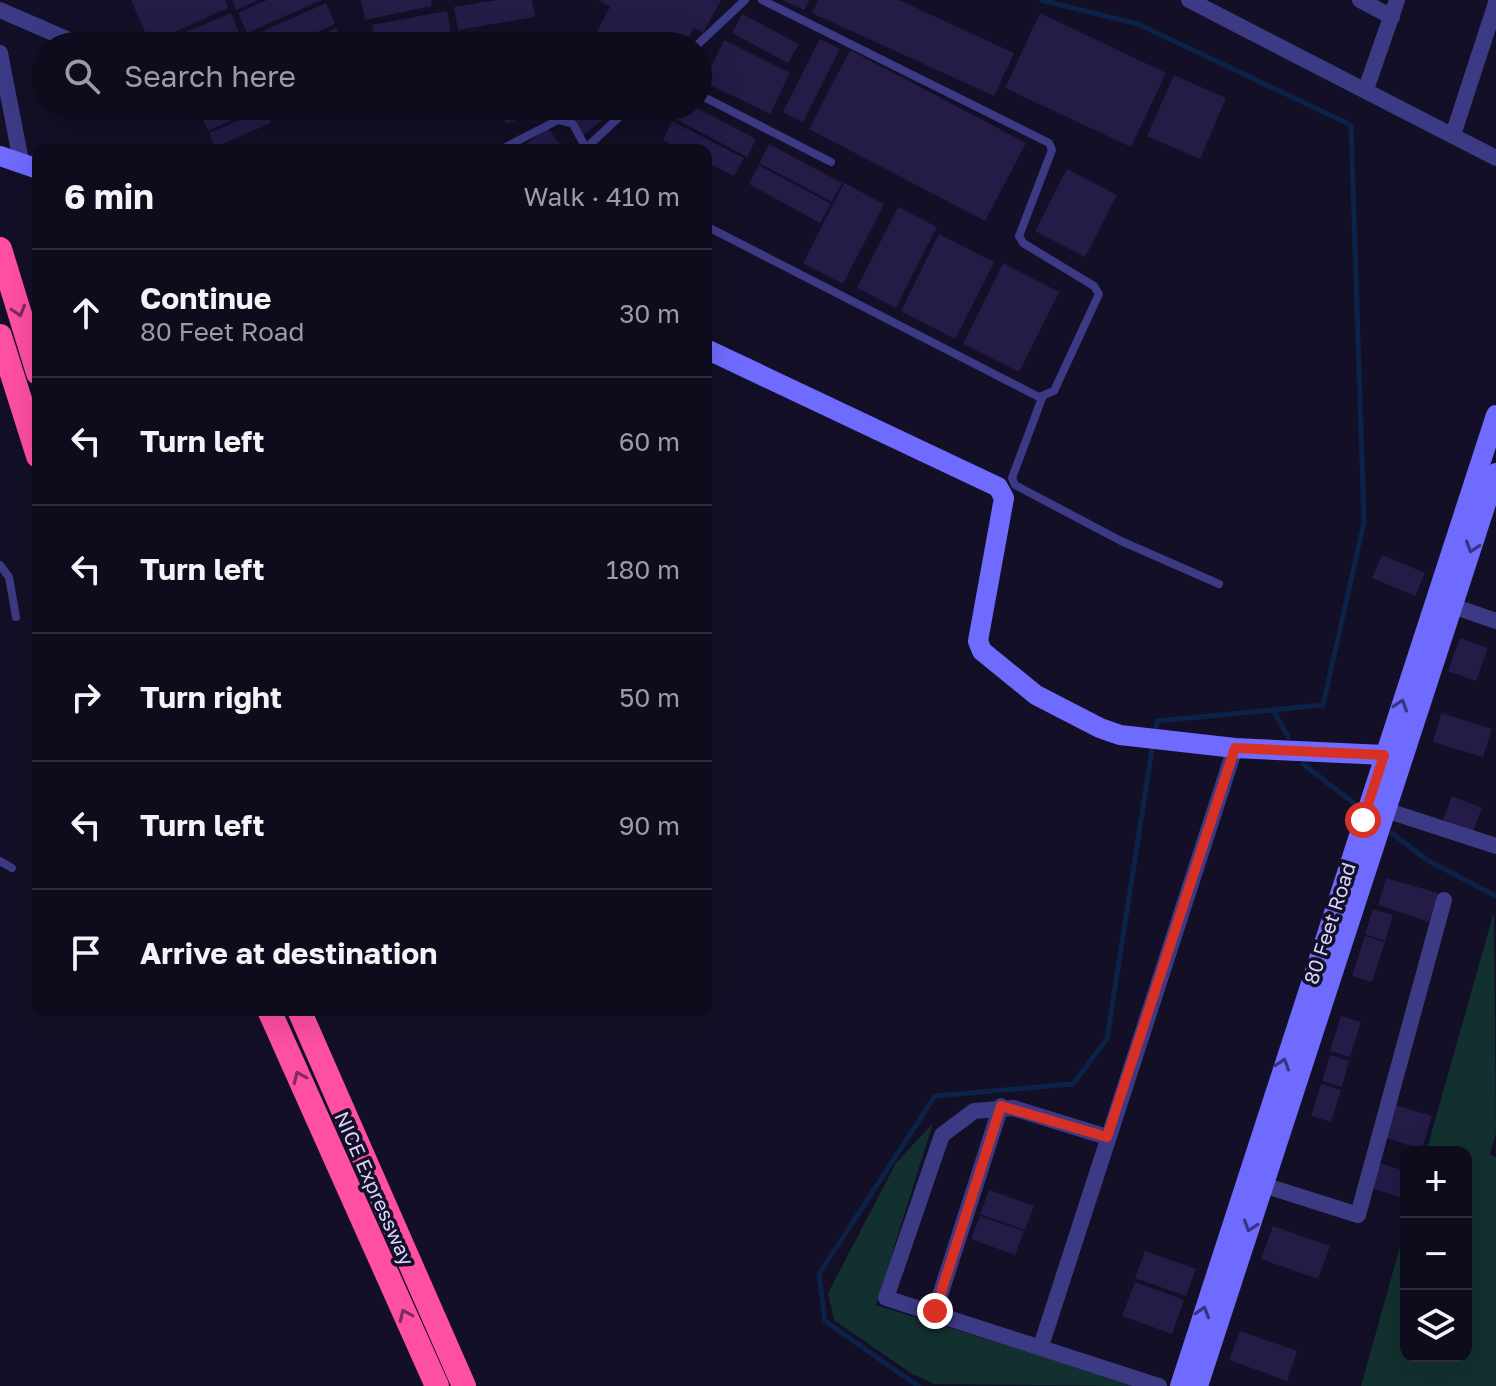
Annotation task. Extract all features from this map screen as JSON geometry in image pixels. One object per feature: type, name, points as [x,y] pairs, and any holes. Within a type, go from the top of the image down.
[{"type":"highway","points":[[0,249],[32,353]]},
{"type":"highway","points":[[0,336],[32,437]]},
{"type":"highway","name":"NICE Expressway","points":[[272,1016],[437,1386]]},
{"type":"highway","name":"NICE Expressway","points":[[302,1016],[464,1386]]},
{"type":"main road","points":[[712,352],[995,484],[1004,498],[977,635],[980,647],[1036,695],[1100,728],[1145,739],[1235,748],[1384,755]]},
{"type":"main road","name":"80 Feet Road","points":[[1180,1386],[1444,603],[1496,415]]},
{"type":"main road","name":"80 Feet Road","points":[[1198,1386],[1263,1185],[1377,808],[1384,755],[1496,473]]},
{"type":"street","points":[[1189,0],[1496,158]]},
{"type":"street","points":[[1360,0],[1395,8],[1366,89]]},
{"type":"street","points":[[1453,135],[1496,3]]},
{"type":"street","points":[[0,10],[51,32]]},
{"type":"street","points":[[0,53],[16,161]]},
{"type":"street","points":[[1444,603],[1496,621]]},
{"type":"street","points":[[1041,1346],[1235,748]]},
{"type":"street","points":[[1377,808],[1496,846]]},
{"type":"street","points":[[1263,1185],[1358,1215],[1444,900]]},
{"type":"street","points":[[1107,1137],[1001,1106],[974,1111],[942,1135],[886,1298],[935,1311],[1159,1386]]},
{"type":"street","points":[[935,1311],[1001,1106]]},
{"type":"lane","points":[[711,32],[745,0]]},
{"type":"lane","points":[[762,0],[1051,145],[1019,236],[1023,243],[1094,286],[1099,294],[1054,391],[1042,398],[1012,478],[1015,485],[1121,541],[1219,584]]},
{"type":"lane","points":[[712,101],[831,162]]},
{"type":"lane","points":[[512,144],[558,120],[573,124],[583,144]]},
{"type":"lane","points":[[591,144],[616,120]]},
{"type":"lane","points":[[712,229],[1042,398]]},
{"type":"lane","points":[[0,565],[9,577],[16,617]]},
{"type":"lane","points":[[0,861],[12,868]]},
{"type":"green space","points":[[1494,912],[1496,1133],[1490,1154],[1496,1157],[1496,1386],[1361,1386],[1400,1246],[1400,1362],[1472,1362],[1472,1146],[1428,1146]]},
{"type":"green space","points":[[933,1123],[876,1305],[1137,1386],[934,1384],[912,1374],[834,1320],[828,1293],[896,1163]]},
{"type":"building","points":[[131,0],[225,0],[228,8],[175,32],[145,32]]},
{"type":"building","points":[[232,0],[258,0],[236,10]]},
{"type":"building","points":[[267,0],[322,0],[249,32],[238,13]]},
{"type":"building","points":[[361,0],[431,0],[432,6],[365,20]]},
{"type":"building","points":[[497,0],[532,0],[535,17],[458,30],[454,7]]},
{"type":"building","points":[[598,0],[721,0],[704,32],[694,28],[692,32],[599,32],[610,7]]},
{"type":"building","points":[[782,0],[809,0],[804,10]]},
{"type":"building","points":[[818,0],[899,0],[1014,53],[994,96],[812,13]]},
{"type":"building","points":[[326,3],[335,24],[317,32],[261,32]]},
{"type":"building","points":[[447,11],[451,32],[373,32],[372,25]]},
{"type":"building","points":[[231,13],[238,32],[186,32]]},
{"type":"building","points":[[1040,13],[1166,73],[1131,147],[1005,88]]},
{"type":"building","points":[[742,14],[799,44],[788,63],[732,33]]},
{"type":"building","points":[[820,39],[840,49],[803,122],[783,112]]},
{"type":"building","points":[[724,40],[790,73],[770,114],[712,86],[712,65]]},
{"type":"building","points":[[850,50],[1026,143],[985,221],[809,129]]},
{"type":"building","points":[[1174,75],[1226,98],[1200,159],[1147,136]]},
{"type":"building","points":[[712,116],[756,139],[747,157],[678,120],[712,120]]},
{"type":"building","points":[[203,120],[232,120],[208,131]]},
{"type":"building","points":[[239,120],[270,120],[271,123],[222,144],[214,144],[209,133]]},
{"type":"building","points":[[572,120],[603,120],[583,135]]},
{"type":"building","points":[[672,121],[744,158],[734,176],[712,165],[712,144],[671,144],[663,140]]},
{"type":"building","points":[[548,128],[560,144],[526,144]]},
{"type":"building","points":[[769,144],[842,183],[832,202],[759,163]]},
{"type":"building","points":[[759,165],[831,204],[820,223],[749,184]]},
{"type":"building","points":[[1067,169],[1117,195],[1085,257],[1035,231]]},
{"type":"building","points":[[844,183],[884,204],[843,284],[803,263]]},
{"type":"building","points":[[898,207],[937,227],[896,308],[857,288]]},
{"type":"building","points":[[939,234],[994,262],[955,339],[901,311]]},
{"type":"building","points":[[1003,263],[1059,292],[1019,372],[963,344]]},
{"type":"building","points":[[1382,555],[1425,573],[1415,596],[1372,578]]},
{"type":"building","points":[[1460,638],[1488,648],[1476,681],[1448,671]]},
{"type":"building","points":[[1441,713],[1492,729],[1483,757],[1433,742]]},
{"type":"building","points":[[1452,796],[1482,808],[1473,831],[1443,820]]},
{"type":"building","points":[[1386,878],[1438,893],[1429,922],[1378,905]]},
{"type":"building","points":[[1373,909],[1393,915],[1385,941],[1365,934]]},
{"type":"building","points":[[1365,936],[1385,942],[1372,982],[1352,976]]},
{"type":"building","points":[[1341,1016],[1361,1022],[1350,1057],[1330,1051]]},
{"type":"building","points":[[1330,1055],[1349,1061],[1342,1087],[1322,1081]]},
{"type":"building","points":[[1321,1084],[1341,1090],[1331,1122],[1311,1116]]},
{"type":"building","points":[[1393,1104],[1432,1116],[1423,1146],[1383,1137]]},
{"type":"building","points":[[1375,1162],[1400,1169],[1400,1197],[1368,1187]]},
{"type":"building","points":[[989,1190],[1034,1206],[1025,1230],[980,1214]]},
{"type":"building","points":[[980,1216],[1024,1231],[1015,1255],[971,1239]]},
{"type":"building","points":[[1273,1226],[1330,1246],[1318,1279],[1261,1259]]},
{"type":"building","points":[[1145,1251],[1196,1269],[1186,1296],[1135,1278]]},
{"type":"building","points":[[1135,1282],[1184,1300],[1172,1334],[1122,1316]]},
{"type":"building","points":[[1240,1331],[1297,1351],[1287,1381],[1229,1360]]},
{"type":"waterway","points":[[1041,0],[1138,24],[1351,125],[1364,522],[1323,705],[1157,721],[1155,733]]},
{"type":"waterway","points":[[1273,710],[1288,737]]},
{"type":"waterway","points":[[918,1386],[825,1321],[819,1274],[935,1096],[1073,1084],[1107,1039],[1153,743]]},
{"type":"waterway","points":[[1303,764],[1360,808]]},
{"type":"waterway","points":[[1392,833],[1427,860],[1496,896]]},
{"type":"route","points":[[935,1311],[1001,1106],[1107,1137],[1235,748],[1384,755],[1363,820]]}]
